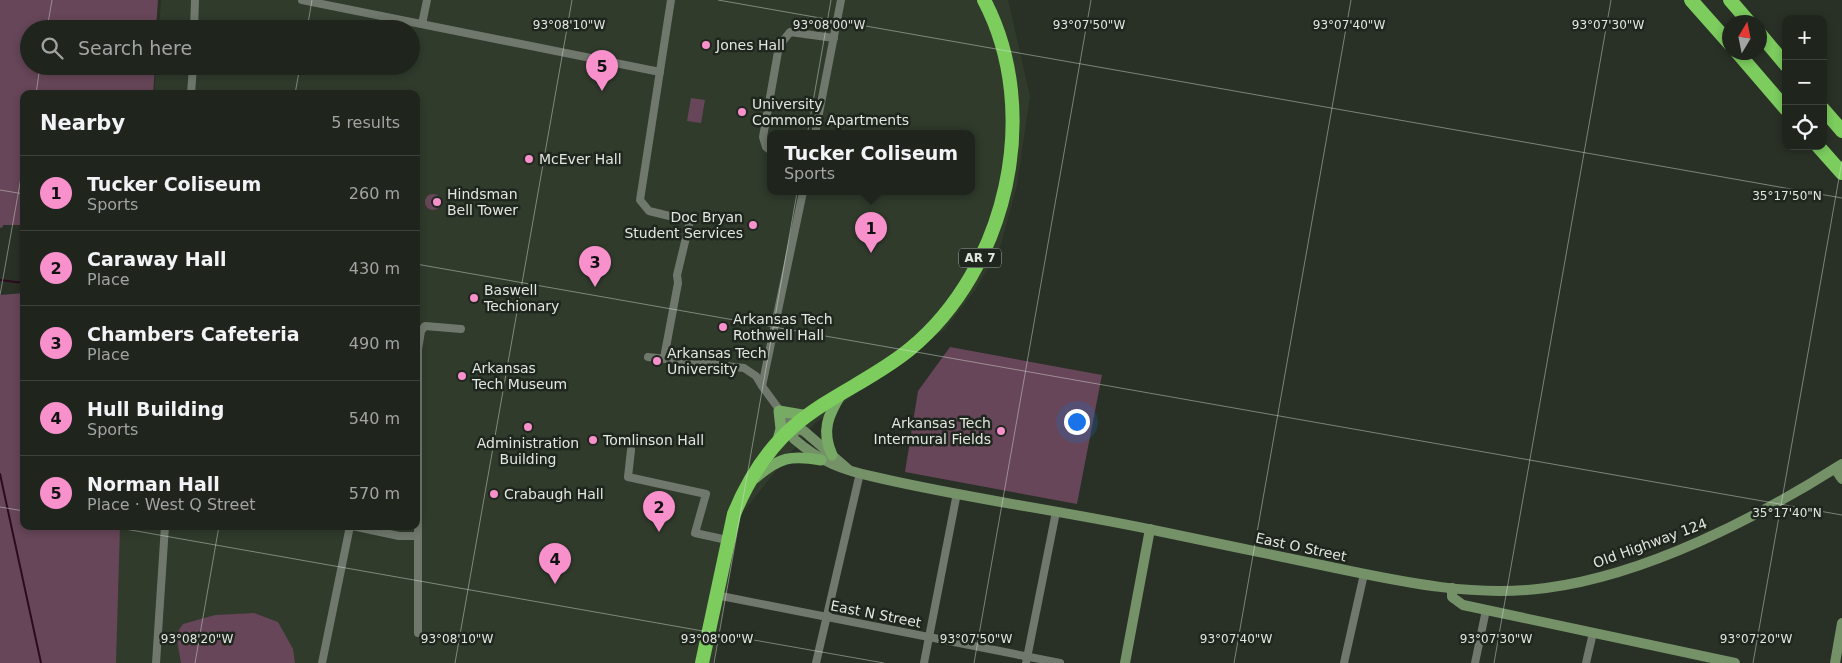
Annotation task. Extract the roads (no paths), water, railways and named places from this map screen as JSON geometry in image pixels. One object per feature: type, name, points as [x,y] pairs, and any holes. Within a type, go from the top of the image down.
[{"type":"highway","name":"AR 7","points":[[702,663],[727,540],[734,514],[748,484],[777,444],[792,428],[904,354],[939,320],[963,288],[982,254],[998,218],[1008,178],[1012,136],[1011,94],[1001,45],[984,0]]},
{"type":"highway","points":[[1691,0],[1722,35]]},
{"type":"highway","points":[[1730,0],[1743,15]]},
{"type":"highway","points":[[1767,42],[1782,60]]},
{"type":"highway","points":[[1744,60],[1783,105]]},
{"type":"highway","points":[[1827,114],[1842,131]]},
{"type":"highway","points":[[1821,150],[1842,174]]},
{"type":"main road","points":[[748,484],[768,467],[783,459],[799,457],[827,458],[826,424],[841,394]]},
{"type":"main road","points":[[777,444],[781,429],[779,411],[808,416]]},
{"type":"street","points":[[194,20],[195,0]]},
{"type":"street","points":[[302,0],[402,20]]},
{"type":"street","points":[[427,0],[422,24],[660,72]]},
{"type":"street","points":[[664,358],[678,283],[677,275],[690,221],[649,210],[640,200],[671,0]]},
{"type":"street","points":[[816,130],[842,0]]},
{"type":"street","points":[[767,148],[763,137],[779,46],[790,32],[834,38]]},
{"type":"street","points":[[191,90],[192,75]]},
{"type":"street","points":[[762,386],[802,195]]},
{"type":"street","points":[[420,338],[425,326],[461,329]]},
{"type":"street","points":[[648,356],[744,368],[756,376],[792,428]]},
{"type":"street","name":"East O Street","points":[[792,428],[794,439],[849,470],[860,473],[1150,529],[1364,574],[1452,588]]},
{"type":"street","points":[[631,450],[628,477],[706,494],[696,533],[727,540]]},
{"type":"street","points":[[1838,467],[1842,479]]},
{"type":"street","name":"Old Highway 124","points":[[1452,588],[1523,590],[1560,586],[1611,574],[1720,532],[1778,504],[1838,467]]},
{"type":"street","points":[[816,663],[860,473]]},
{"type":"street","points":[[924,663],[957,493]]},
{"type":"street","points":[[1027,660],[1056,512]]},
{"type":"street","points":[[1125,663],[1150,529]]},
{"type":"street","points":[[156,663],[165,530]]},
{"type":"street","points":[[322,663],[350,530]]},
{"type":"street","points":[[370,530],[399,536],[418,536]]},
{"type":"street","points":[[418,530],[418,633]]},
{"type":"street","points":[[1344,663],[1364,574]]},
{"type":"street","points":[[1452,588],[1452,598],[1458,604],[1735,663]]},
{"type":"street","name":"East N Street","points":[[716,594],[929,637],[1027,660],[1060,663]]},
{"type":"street","points":[[1475,663],[1486,610]]},
{"type":"street","points":[[1835,663],[1842,623]]},
{"type":"street","points":[[1586,663],[1593,633]]},
{"type":"waterway","points":[[0,280],[20,282]]},
{"type":"waterway","points":[[0,474],[41,663]]},
{"type":"place","name":"Jones Hall","points":[[706,45]]},
{"type":"place","name":"Norman Hall","points":[[602,91]]},
{"type":"place","name":"University Commons Apartments","points":[[742,112]]},
{"type":"place","name":"McEver Hall","points":[[529,159]]},
{"type":"place","name":"Hindsman Bell Tower","points":[[437,202]]},
{"type":"place","name":"Doc Bryan Student Services","points":[[753,225]]},
{"type":"place","name":"Tucker Coliseum","points":[[871,253]]},
{"type":"place","name":"Chambers Cafeteria","points":[[595,287]]},
{"type":"place","name":"Baswell Techionary","points":[[474,298]]},
{"type":"place","name":"Arkansas Tech Rothwell Hall","points":[[723,327]]},
{"type":"place","name":"Arkansas Tech University","points":[[657,361]]},
{"type":"place","name":"Arkansas Tech Museum","points":[[462,376]]},
{"type":"place","name":"Administration Building","points":[[528,427]]},
{"type":"place","name":"Arkansas Tech Intermural Fields","points":[[1001,431]]},
{"type":"place","name":"Tomlinson Hall","points":[[593,440]]},
{"type":"place","name":"Crabaugh Hall","points":[[494,494]]},
{"type":"place","name":"Caraway Hall","points":[[659,532]]},
{"type":"place","name":"Hull Building","points":[[555,584]]}]
